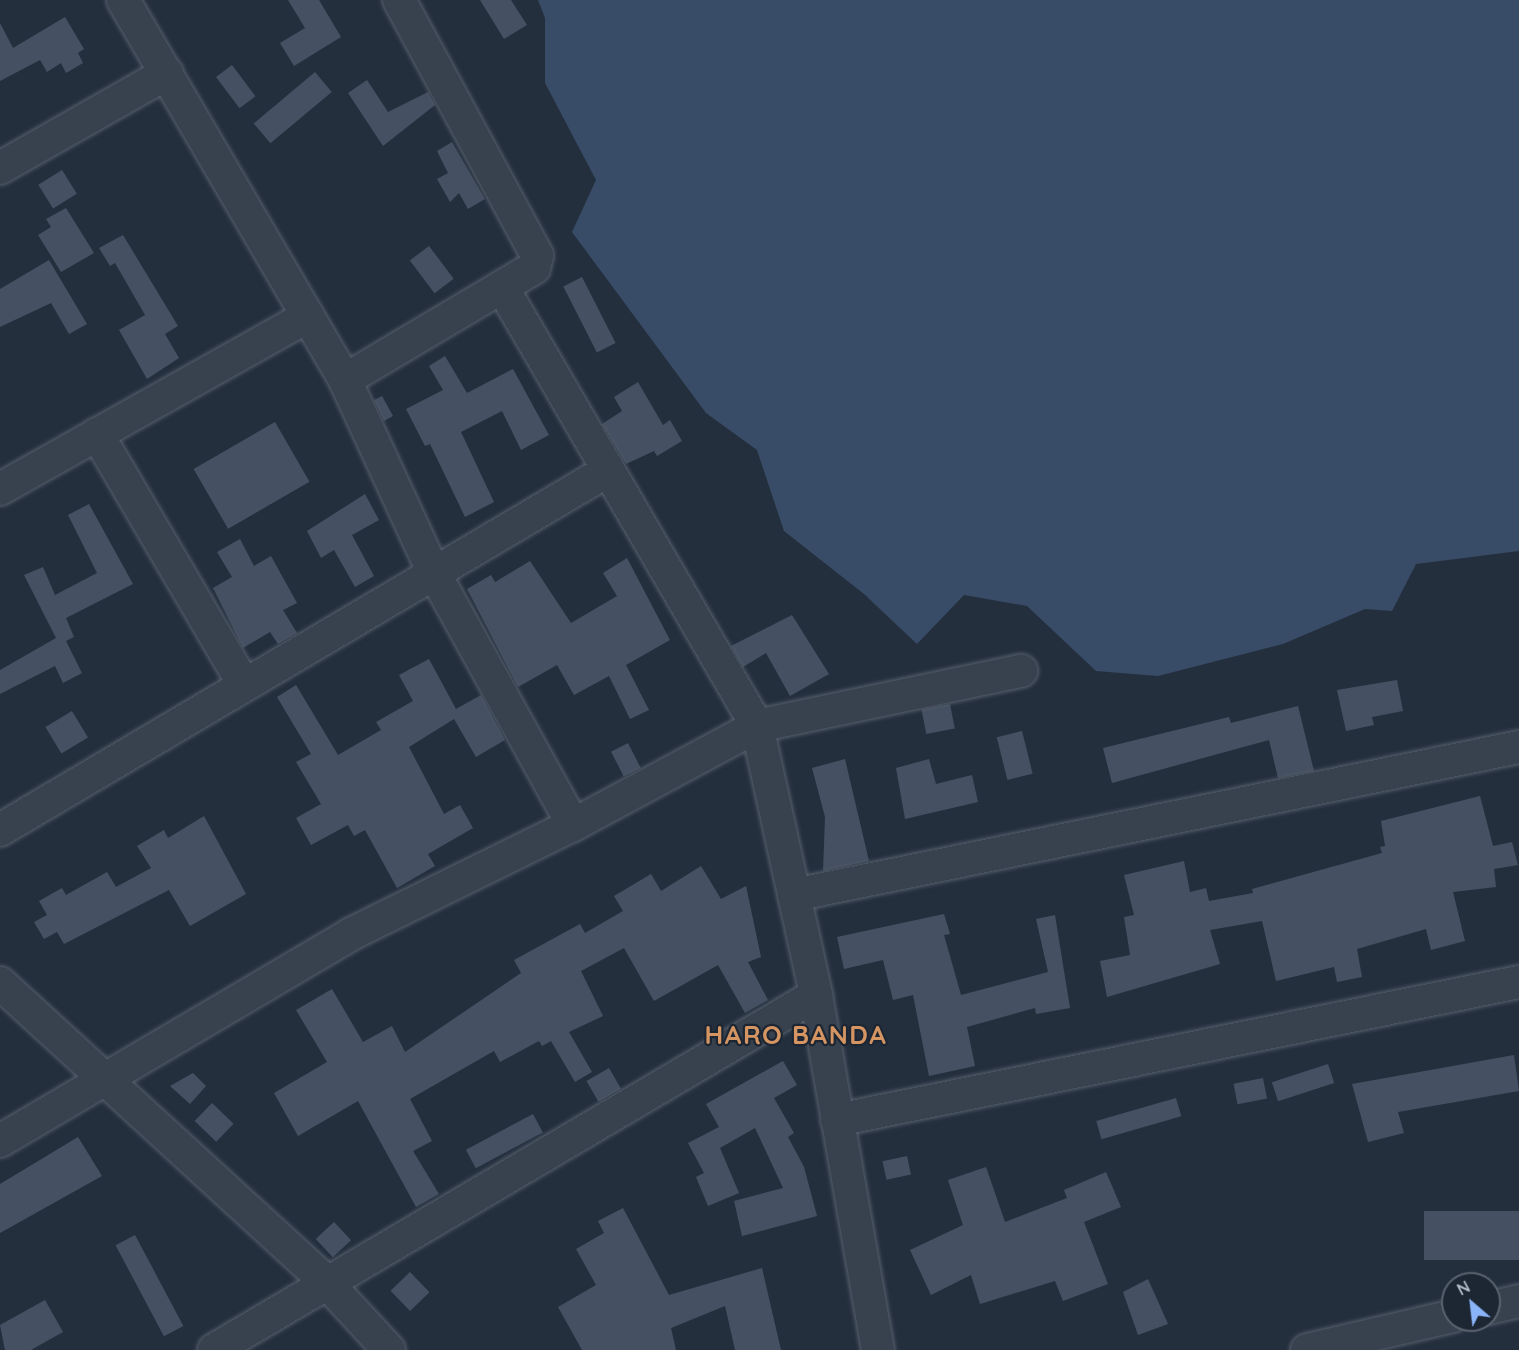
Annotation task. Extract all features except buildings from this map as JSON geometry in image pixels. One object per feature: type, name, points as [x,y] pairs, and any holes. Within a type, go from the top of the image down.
[{"type":"street","points":[[123,0],[345,380],[433,571],[573,825]]},
{"type":"street","points":[[345,380],[534,268],[535,246],[399,0]]},
{"type":"street","points":[[0,168],[167,73]]},
{"type":"street","points":[[502,287],[757,726],[816,995],[878,1350]]},
{"type":"street","points":[[0,489],[308,316]]},
{"type":"street","points":[[97,434],[243,683]]},
{"type":"street","points":[[0,830],[243,683],[607,471]]},
{"type":"street","points":[[0,1141],[351,934],[573,825],[757,726],[1021,670]]},
{"type":"street","points":[[794,895],[1519,747]]},
{"type":"street","points":[[837,1120],[1519,982]]},
{"type":"street","points":[[0,983],[328,1284],[389,1350]]},
{"type":"street","points":[[214,1350],[816,995]]},
{"type":"street","points":[[1501,1305],[1519,1301]]},
{"type":"street","points":[[1307,1350],[1441,1319]]},
{"type":"water","points":[[538,0],[1519,0],[1519,551],[1416,564],[1392,611],[1365,609],[1283,644],[1158,676],[1096,671],[1027,606],[964,595],[917,644],[864,594],[784,531],[757,450],[706,413],[572,232],[596,180],[545,83],[545,18]]},
{"type":"district","name":"HARO BANDA","points":[[796,1035]]}]
